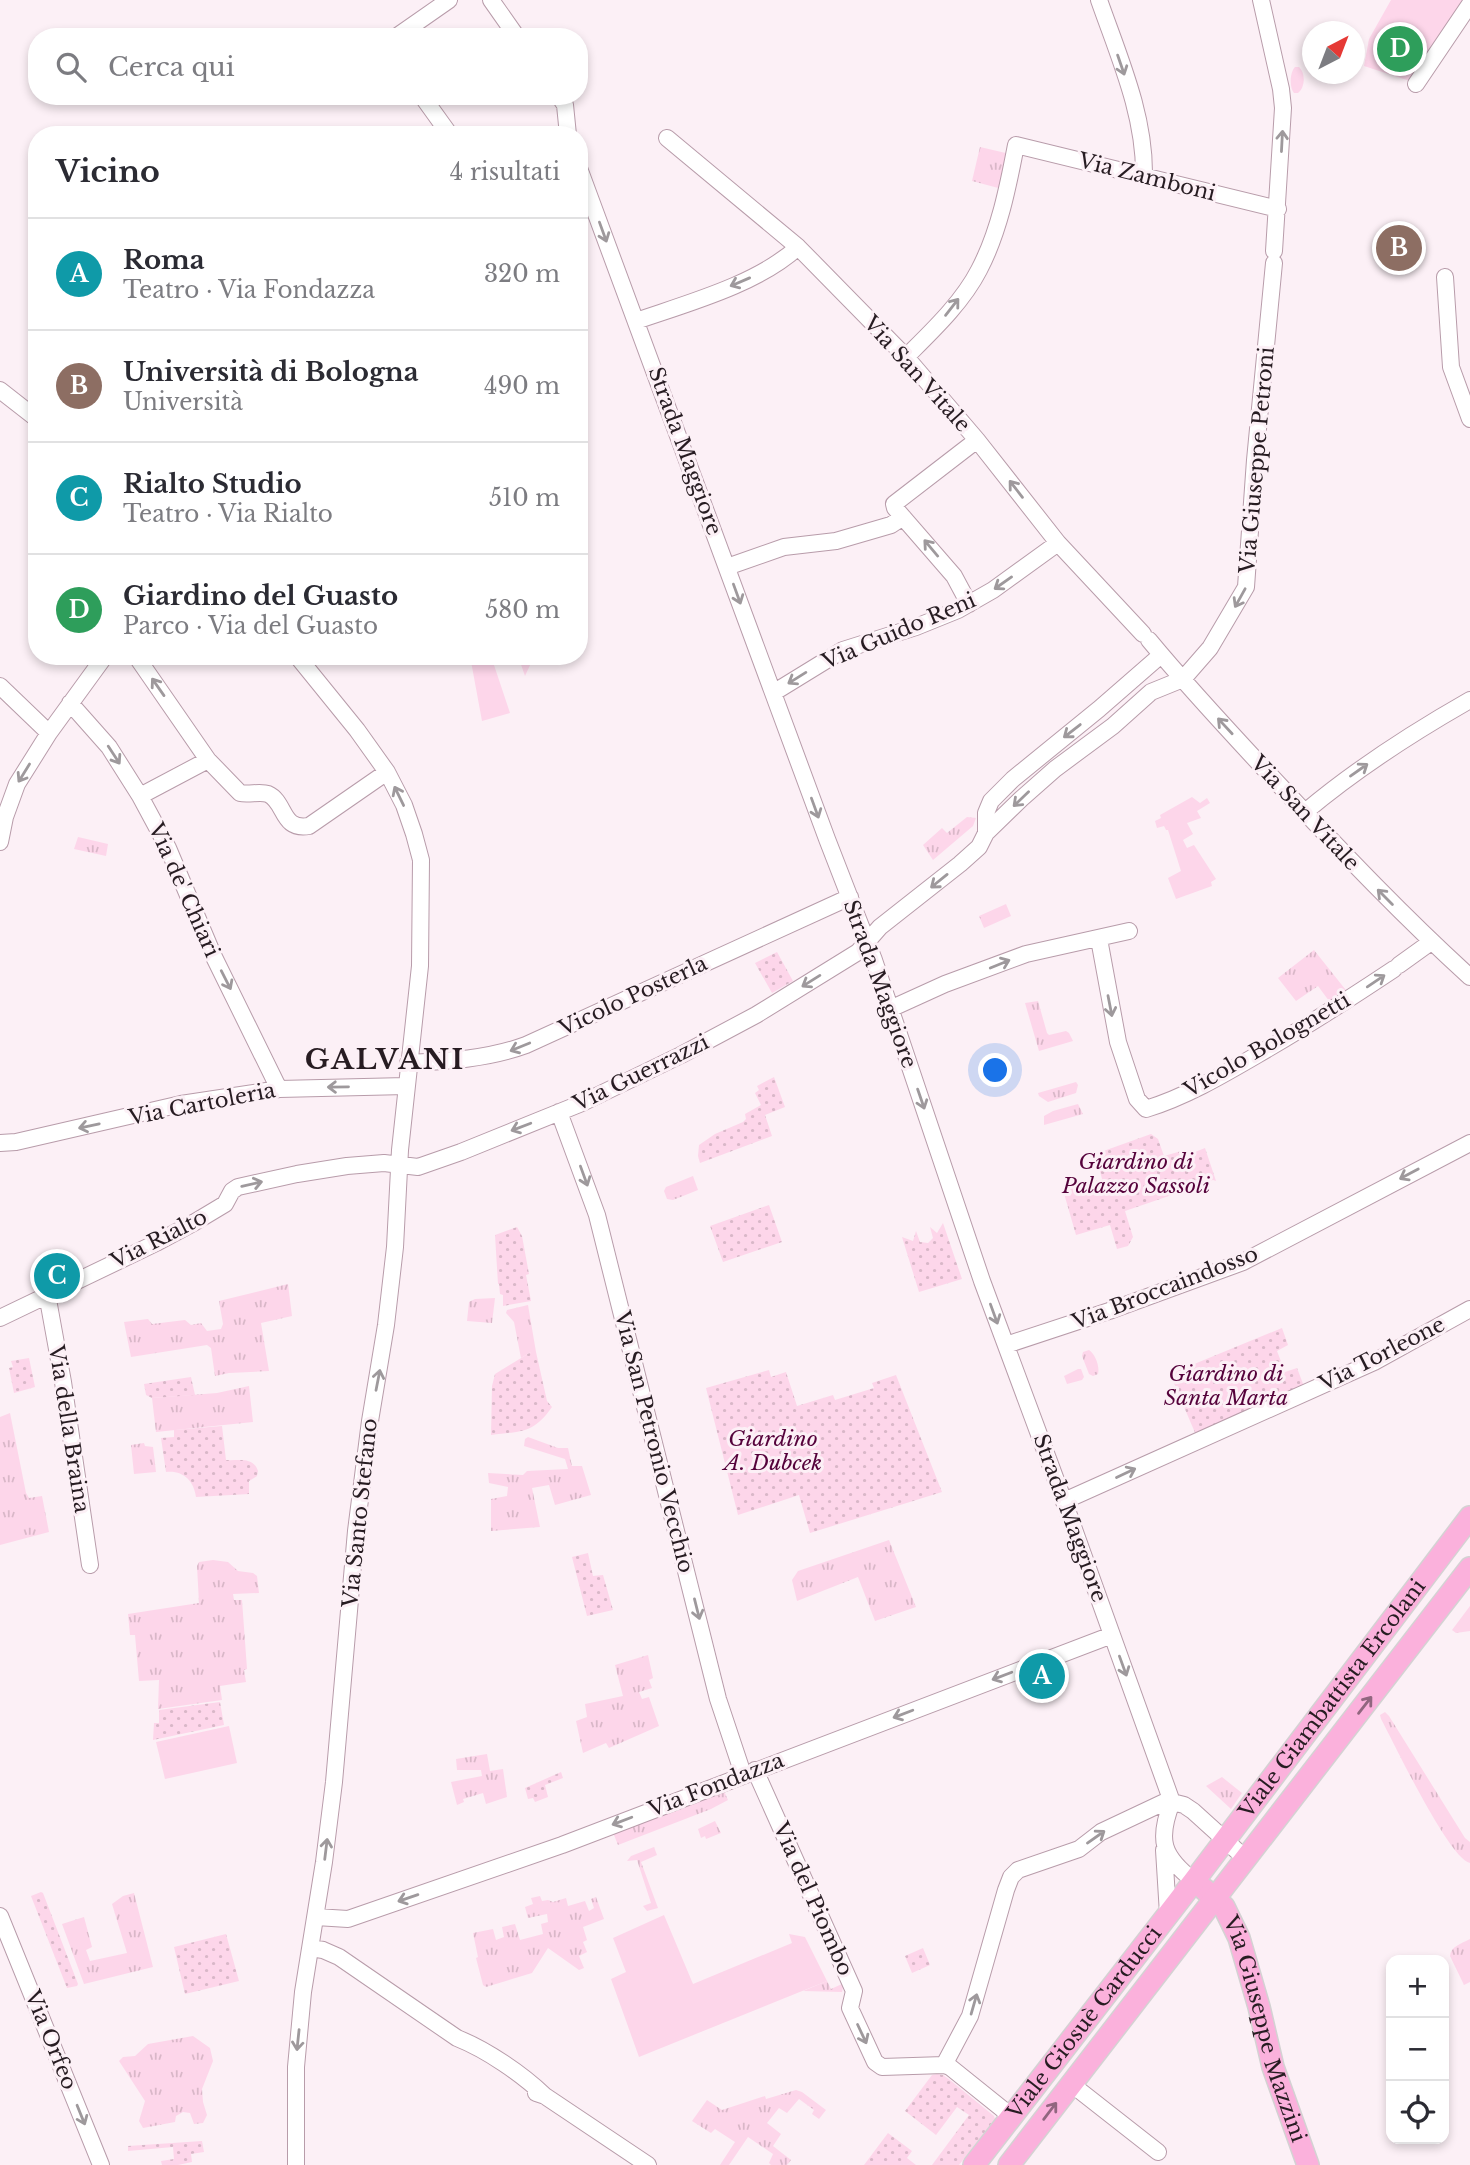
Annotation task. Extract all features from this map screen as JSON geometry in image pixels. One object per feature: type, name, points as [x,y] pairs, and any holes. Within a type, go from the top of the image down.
[{"type":"main road","name":"Viale Giambattista Ercolani","points":[[1194,1881],[1470,1517]]},
{"type":"main road","name":"Viale Giambattista Ercolani","points":[[1215,1898],[1470,1568]]},
{"type":"main road","name":"Via Giuseppe Mazzini","points":[[1194,1881],[1224,1907],[1239,1938],[1273,2067],[1308,2165]]},
{"type":"main road","name":"Viale Giosuè Carducci","points":[[974,2165],[1194,1881]]},
{"type":"main road","name":"Viale Giosuè Carducci","points":[[1009,2165],[1215,1898]]},
{"type":"main road","points":[[1146,1942],[1167,1958]]},
{"type":"main road","points":[[1011,2116],[1033,2133]]},
{"type":"street","points":[[409,28],[449,0]]},
{"type":"street","points":[[491,0],[511,28]]},
{"type":"street","points":[[1099,0],[1135,105],[1143,145],[1143,176]]},
{"type":"street","name":"Via Giuseppe Petroni","points":[[1183,679],[1210,648],[1246,587],[1283,133],[1283,100],[1261,0]]},
{"type":"street","points":[[1416,84],[1470,4]]},
{"type":"street","points":[[428,105],[444,126]]},
{"type":"street","points":[[565,105],[567,126]]},
{"type":"street","points":[[561,126],[566,117]]},
{"type":"street","name":"Via San Vitale","points":[[667,138],[798,247],[906,357],[977,440],[1058,543],[1386,898],[1470,977]]},
{"type":"street","name":"Via Zamboni","points":[[906,357],[949,312],[978,271],[995,233],[1016,145],[1278,209]]},
{"type":"street","name":"Strada Maggiore","points":[[588,192],[867,942],[982,1281],[1171,1801]]},
{"type":"street","points":[[636,321],[759,274],[784,260],[798,247]]},
{"type":"street","points":[[1445,276],[1451,367],[1470,419]]},
{"type":"street","points":[[0,390],[28,412]]},
{"type":"street","points":[[968,604],[954,576],[895,508],[896,502],[977,440]]},
{"type":"street","points":[[727,567],[791,546],[836,541],[891,525],[903,517]]},
{"type":"street","name":"Via Guido Reni","points":[[773,693],[843,650],[916,626],[968,604],[993,590],[1058,543]]},
{"type":"street","points":[[986,833],[986,813],[991,801],[1013,779],[1161,655]]},
{"type":"street","points":[[0,842],[5,817],[17,785],[49,733],[98,665]]},
{"type":"street","points":[[142,665],[208,760],[235,789],[245,794],[266,793],[271,796],[296,826],[309,826],[387,772]]},
{"type":"street","name":"Via Santo Stefano","points":[[296,2165],[296,2067],[306,1972],[331,1805],[356,1531],[392,1284],[408,1063],[420,966],[421,860],[404,805],[387,772],[304,665]]},
{"type":"street","name":"Via Guerrazzi","points":[[399,1166],[418,1167],[440,1160],[642,1075],[745,1021],[858,952],[880,927],[979,847],[986,833],[1055,769],[1113,726],[1151,692],[1183,679]]},
{"type":"street","points":[[0,686],[49,733]]},
{"type":"street","points":[[1305,812],[1384,753],[1470,700]]},
{"type":"street","name":"Via de' Chiari","points":[[70,703],[109,747],[140,796],[168,848],[214,957],[279,1089]]},
{"type":"street","points":[[1099,709],[1113,726]]},
{"type":"street","points":[[140,796],[208,760]]},
{"type":"street","name":"Vicolo Posterla","points":[[408,1063],[469,1060],[526,1045],[850,897]]},
{"type":"street","points":[[890,1009],[1026,954],[1129,931]]},
{"type":"street","name":"Vicolo Bolognetti","points":[[1099,939],[1118,1042],[1137,1098],[1146,1109],[1214,1080],[1301,1030],[1431,942]]},
{"type":"street","name":"Via Cartoleria","points":[[0,1143],[28,1140],[181,1104],[279,1089],[406,1086]]},
{"type":"street","name":"Via San Petronio Vecchio","points":[[559,1112],[597,1215],[718,1699],[749,1772]]},
{"type":"street","name":"Via Broccaindosso","points":[[1006,1345],[1243,1262],[1470,1143]]},
{"type":"street","name":"Via Rialto","points":[[0,1318],[195,1222],[225,1204],[232,1191],[238,1187],[339,1167],[384,1163],[399,1166]]},
{"type":"street","name":"Via della Braina","points":[[47,1294],[90,1565]]},
{"type":"street","name":"Via Torleone","points":[[1064,1501],[1364,1367],[1470,1309]]},
{"type":"street","name":"Via Fondazza","points":[[316,1917],[348,1919],[562,1845],[1112,1634]]},
{"type":"street","name":"Via del Piombo","points":[[749,1772],[854,1991],[850,2008],[875,2062],[878,2066],[944,2065]]},
{"type":"street","points":[[1168,1914],[1164,1847],[1165,1819],[1171,1801]]},
{"type":"street","points":[[1011,2116],[944,2065],[970,2016],[1006,1890],[1014,1874],[1018,1870],[1079,1849],[1101,1832],[1171,1801],[1184,1805],[1246,1859]]},
{"type":"street","points":[[1164,1847],[1176,1866],[1194,1881]]},
{"type":"street","name":"Via Orfeo","points":[[0,1916],[101,2165]]},
{"type":"street","points":[[311,1948],[339,1957],[457,2038],[472,2044],[532,2084],[545,2096],[648,2165]]},
{"type":"street","name":"Viale Giosuè Carducci","points":[[1070,2083],[1158,2152]]},
{"type":"green space","points":[[1391,0],[1467,0],[1410,81],[1365,66],[1369,39]]},
{"type":"green space","points":[[1295,67],[1299,67],[1302,72],[1303,84],[1298,93],[1292,90],[1292,72]]},
{"type":"green space","points":[[980,147],[1010,154],[1002,189],[972,181]]},
{"type":"green space","points":[[472,665],[494,665],[510,713],[482,721]]},
{"type":"green space","points":[[521,665],[530,665],[525,676]]},
{"type":"green space","points":[[1192,797],[1200,803],[1207,798],[1210,803],[1197,811],[1201,818],[1187,823],[1193,834],[1183,840],[1187,848],[1194,845],[1216,879],[1211,882],[1212,886],[1176,899],[1168,878],[1181,871],[1168,830],[1164,826],[1157,828],[1155,821],[1161,818],[1160,815]]},
{"type":"green space","points":[[967,817],[976,818],[973,826],[933,860],[923,845],[942,828],[947,833]]},
{"type":"green space","points":[[78,837],[108,844],[106,856],[74,849]]},
{"type":"green space","points":[[1006,904],[1011,916],[984,928],[979,916]]},
{"type":"green space","points":[[1314,950],[1349,994],[1332,1005],[1318,986],[1296,1001],[1278,978]]},
{"type":"green space","points":[[777,952],[793,981],[772,993],[755,963]]},
{"type":"green space","points":[[1038,1001],[1047,1033],[1049,1035],[1066,1031],[1073,1041],[1039,1051],[1025,1003]]},
{"type":"green space","points":[[774,1077],[785,1107],[765,1115],[772,1136],[700,1163],[699,1145],[715,1134],[743,1122],[746,1119],[745,1114],[761,1105],[755,1093],[759,1090],[757,1086]]},
{"type":"green space","points":[[1076,1082],[1076,1093],[1048,1102],[1038,1093]]},
{"type":"green space","points":[[1078,1104],[1083,1114],[1044,1125],[1044,1116]]},
{"type":"green space","name":"Giardino di Palazzo Sassoli","points":[[1151,1134],[1158,1139],[1164,1156],[1185,1150],[1190,1154],[1205,1148],[1216,1181],[1125,1211],[1133,1237],[1128,1246],[1117,1249],[1110,1225],[1076,1235],[1063,1190],[1102,1179],[1098,1153]]},
{"type":"green space","points":[[693,1176],[698,1190],[673,1200],[667,1199],[664,1191],[666,1187]]},
{"type":"green space","points":[[769,1205],[782,1242],[723,1262],[710,1226]]},
{"type":"green space","points":[[943,1223],[962,1279],[919,1292],[902,1237],[913,1241],[916,1231],[920,1242],[928,1243],[933,1238],[930,1227],[937,1233]]},
{"type":"green space","points":[[517,1227],[522,1236],[531,1301],[503,1306],[503,1295],[500,1294],[498,1284],[495,1235]]},
{"type":"green space","points":[[288,1284],[292,1316],[261,1323],[269,1371],[215,1376],[211,1348],[207,1345],[131,1357],[124,1322],[148,1319],[152,1324],[185,1320],[191,1325],[201,1323],[207,1331],[221,1329],[223,1324],[219,1301]]},
{"type":"green space","points":[[495,1298],[492,1323],[467,1321],[469,1302]]},
{"type":"green space","points":[[528,1305],[536,1352],[521,1358],[514,1322],[506,1313],[507,1310]]},
{"type":"green space","name":"Giardino di Santa Marta","points":[[1282,1328],[1288,1345],[1277,1351],[1285,1372],[1297,1368],[1305,1389],[1196,1435],[1170,1374]]},
{"type":"green space","points":[[1089,1350],[1098,1367],[1098,1374],[1093,1376],[1089,1374],[1082,1356],[1083,1352]]},
{"type":"green space","points":[[531,1352],[536,1352],[547,1401],[552,1407],[533,1427],[519,1432],[491,1435],[492,1386],[495,1374]]},
{"type":"green space","points":[[29,1358],[35,1387],[14,1393],[9,1368],[13,1367],[11,1361]]},
{"type":"green space","points":[[1081,1369],[1084,1377],[1082,1380],[1067,1384],[1064,1376]]},
{"type":"green space","name":"Giardino A. Dubcek","points":[[769,1370],[771,1377],[786,1372],[797,1406],[833,1395],[835,1400],[874,1388],[872,1383],[896,1375],[942,1492],[810,1533],[799,1495],[738,1515],[706,1388]]},
{"type":"green space","points":[[191,1377],[195,1395],[152,1398],[146,1395],[144,1384]]},
{"type":"green space","points":[[249,1386],[253,1422],[156,1432],[152,1398],[217,1393]]},
{"type":"green space","points":[[10,1413],[26,1493],[29,1498],[42,1496],[49,1532],[0,1545],[0,1417]]},
{"type":"green space","points":[[222,1426],[226,1460],[253,1463],[258,1471],[257,1476],[249,1481],[249,1494],[196,1497],[187,1478],[178,1473],[166,1472],[161,1438],[174,1437],[174,1430]]},
{"type":"green space","points":[[528,1437],[558,1448],[568,1448],[572,1466],[582,1466],[591,1495],[555,1505],[549,1485],[532,1488],[540,1527],[491,1531],[491,1499],[507,1496],[508,1487],[489,1483],[488,1473],[523,1475],[527,1471],[568,1469],[565,1459],[524,1446]]},
{"type":"green space","points":[[144,1443],[145,1446],[153,1447],[156,1472],[134,1474],[131,1445]]},
{"type":"green space","points":[[889,1540],[916,1607],[875,1621],[858,1577],[797,1601],[792,1580],[798,1571]]},
{"type":"green space","points":[[588,1553],[593,1576],[603,1575],[613,1610],[587,1616],[572,1557]]},
{"type":"green space","points":[[199,1562],[228,1562],[238,1571],[257,1576],[259,1593],[233,1594],[234,1600],[242,1600],[246,1682],[220,1686],[222,1700],[158,1709],[159,1680],[139,1681],[135,1635],[130,1635],[128,1614],[199,1603],[197,1566]]},
{"type":"green space","points":[[1470,1606],[1470,1631],[1456,1633],[1452,1630]]},
{"type":"green space","points":[[648,1655],[653,1678],[649,1680],[652,1688],[639,1692],[642,1699],[649,1697],[659,1726],[609,1748],[606,1743],[583,1753],[576,1721],[587,1717],[585,1704],[623,1696],[615,1665]]},
{"type":"green space","points":[[220,1702],[224,1725],[153,1740],[154,1723],[159,1723],[159,1710]]},
{"type":"green space","points":[[1385,1712],[1470,1842],[1470,1863],[1461,1857],[1449,1842],[1422,1798],[1381,1719],[1380,1715]]},
{"type":"green space","points":[[229,1726],[237,1763],[165,1779],[156,1742]]},
{"type":"green space","points":[[487,1754],[490,1771],[503,1769],[507,1797],[486,1804],[483,1793],[463,1799],[464,1802],[457,1805],[451,1782],[482,1776],[481,1770],[457,1770],[456,1759]]},
{"type":"green space","points":[[561,1772],[563,1778],[545,1785],[548,1797],[535,1802],[533,1798],[528,1799],[525,1788]]},
{"type":"green space","points":[[1222,1777],[1242,1793],[1231,1809],[1206,1786]]},
{"type":"green space","points":[[724,1791],[728,1800],[711,1809],[618,1845],[612,1830]]},
{"type":"green space","points":[[715,1821],[721,1833],[706,1839],[705,1836],[701,1838],[698,1829]]},
{"type":"green space","points":[[654,1847],[657,1855],[641,1862],[658,1908],[647,1911],[643,1906],[651,1903],[637,1860],[627,1861],[631,1856]]},
{"type":"green space","points":[[41,1892],[77,1986],[67,1988],[31,1896]]},
{"type":"green space","points":[[134,1893],[153,1967],[84,1984],[62,1924],[84,1917],[92,1947],[86,1950],[90,1961],[127,1953],[112,1904],[123,1896]]},
{"type":"green space","points":[[540,1896],[542,1901],[553,1902],[566,1898],[568,1906],[585,1901],[589,1911],[594,1908],[591,1899],[596,1897],[604,1919],[583,1927],[587,1940],[583,1942],[587,1952],[579,1956],[584,1968],[579,1970],[548,1948],[532,1973],[486,1987],[483,1985],[476,1958],[478,1957],[473,1933],[493,1929],[496,1940],[504,1937],[502,1927],[515,1924],[520,1940],[543,1934],[541,1924],[548,1922],[547,1914],[528,1918],[525,1907],[533,1904],[531,1898]]},
{"type":"green space","points":[[664,1915],[693,1984],[792,1943],[789,1934],[805,1937],[827,1981],[639,2057],[611,1979],[626,1972],[613,1938]]},
{"type":"green space","points":[[226,1934],[239,1981],[185,1994],[174,1947]]},
{"type":"green space","points":[[1470,1939],[1470,1982],[1464,1985],[1450,1956],[1454,1948]]},
{"type":"green space","points":[[923,1948],[930,1965],[912,1973],[905,1956]]},
{"type":"green space","points":[[827,1981],[831,1989],[844,1983],[842,1992],[803,1991]]},
{"type":"green space","points":[[193,2036],[210,2048],[213,2061],[202,2089],[207,2115],[203,2123],[194,2124],[190,2113],[183,2112],[176,2116],[175,2122],[143,2128],[139,2121],[145,2101],[119,2061],[123,2057],[135,2056],[148,2044]]},
{"type":"green space","points":[[937,2074],[950,2080],[995,2119],[959,2165],[932,2165],[969,2115],[957,2107],[936,2135],[905,2111],[932,2075]]},
{"type":"green space","points":[[796,2090],[826,2110],[819,2119],[812,2114],[814,2110],[799,2099],[787,2113],[779,2108],[767,2123],[781,2134],[773,2146],[791,2160],[787,2165],[771,2165],[769,2163],[773,2154],[748,2137],[729,2165],[720,2165],[735,2142],[715,2129],[711,2133],[692,2121],[707,2100],[722,2110],[765,2096],[766,2099]]},
{"type":"green space","points":[[888,2133],[912,2151],[907,2158],[916,2165],[864,2165]]},
{"type":"green space","points":[[202,2141],[204,2152],[191,2154],[192,2162],[178,2165],[162,2165],[161,2161],[174,2159],[173,2147],[128,2151],[128,2146]]},
{"type":"place","name":"Giardino del Guasto","points":[[1400,49]]},
{"type":"place","name":"Università di Bologna","points":[[1399,248]]},
{"type":"place","name":"Rialto Studio","points":[[57,1276]]},
{"type":"place","name":"Roma","points":[[1042,1676]]},
{"type":"district","name":"GALVANI","points":[[385,1059]]}]
